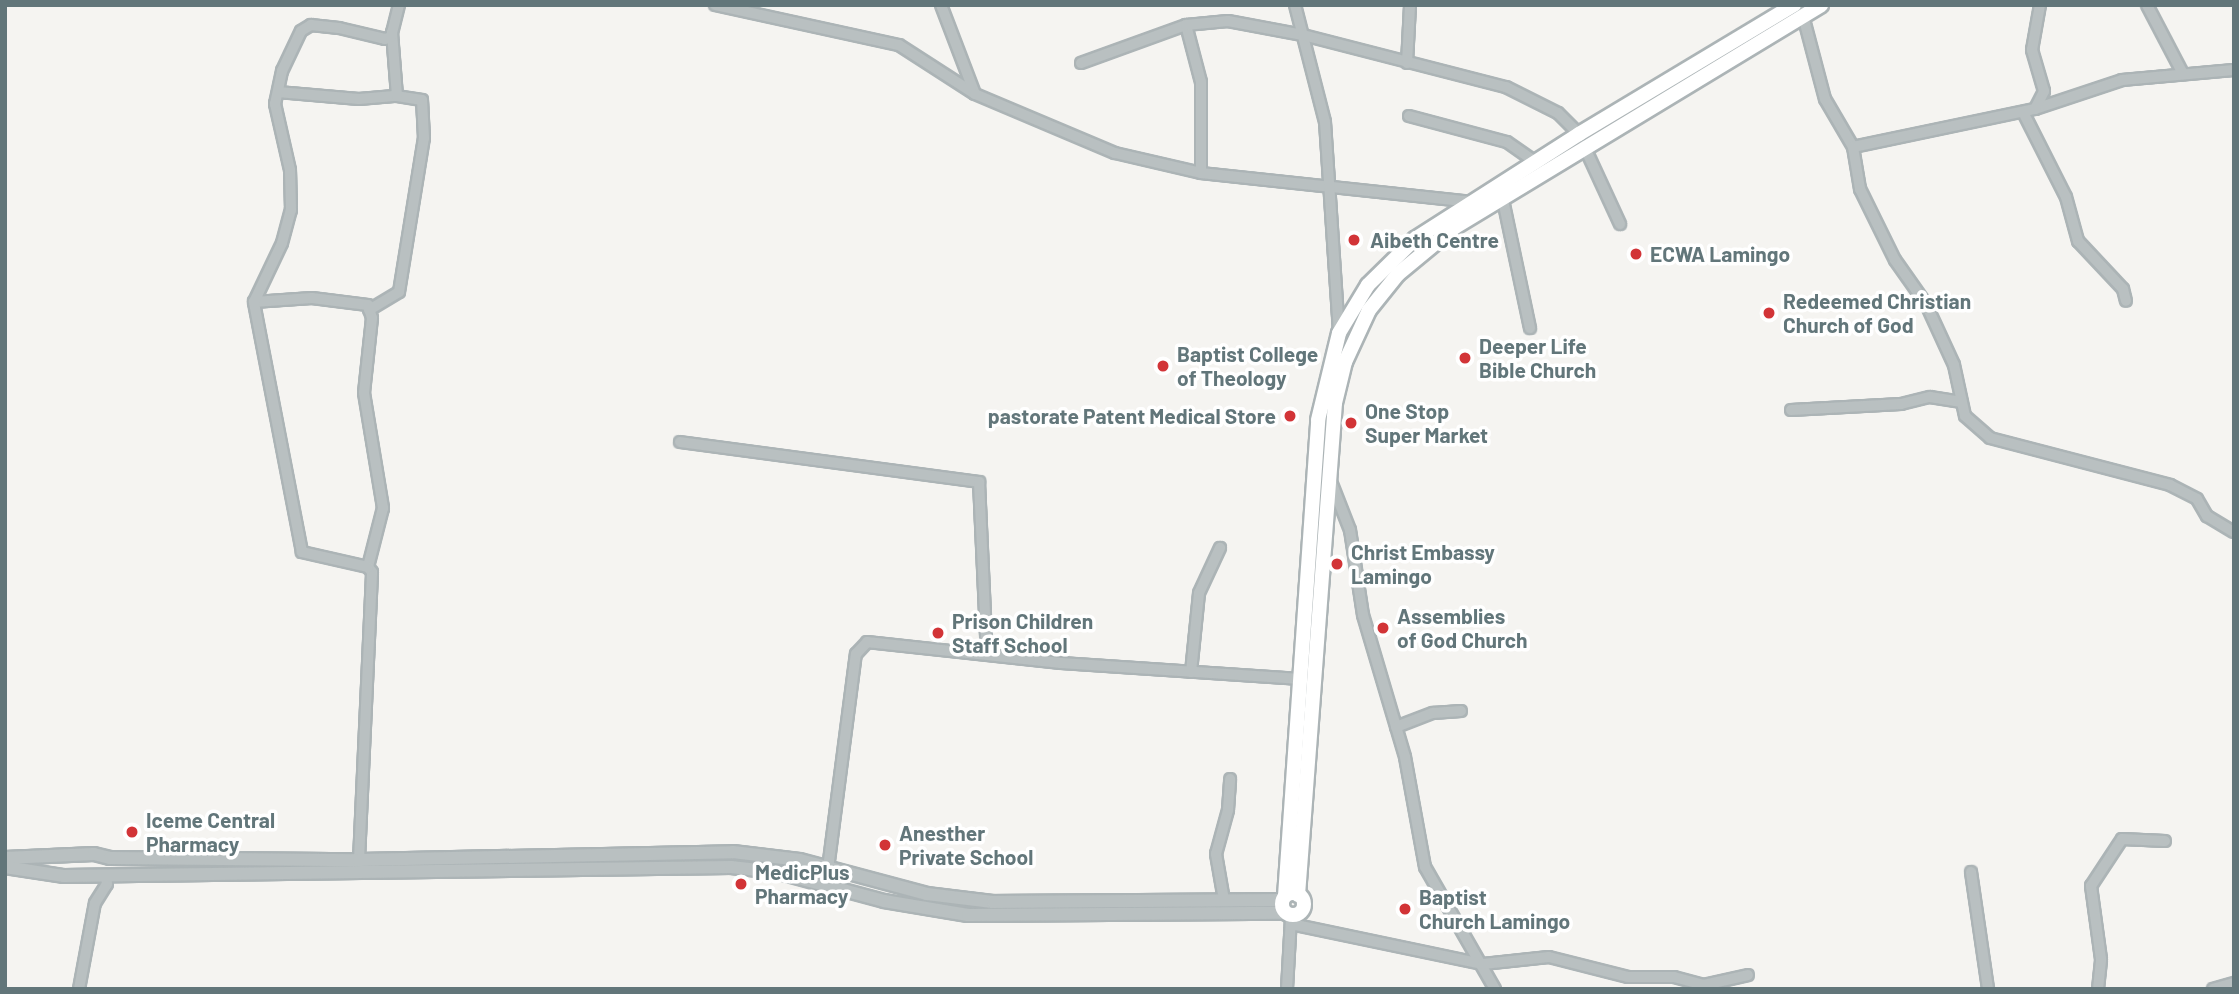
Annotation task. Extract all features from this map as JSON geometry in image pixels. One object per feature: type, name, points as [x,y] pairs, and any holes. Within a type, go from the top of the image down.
[{"type":"main road","points":[[1289,907],[1338,385],[1369,310],[1414,259],[1503,200],[1542,167],[1582,140],[1799,9],[1821,5]]},
{"type":"main road","points":[[1289,907],[1300,679],[1318,420],[1339,333],[1384,267],[1415,239],[1474,202],[1542,167]]},
{"type":"street","points":[[397,96],[392,32],[399,5]]},
{"type":"street","points":[[715,5],[898,45],[975,93],[1115,153],[1201,173],[1474,202]]},
{"type":"street","points":[[941,5],[975,93]]},
{"type":"street","points":[[1296,5],[1325,122],[1339,333]]},
{"type":"street","points":[[1407,63],[1410,5]]},
{"type":"street","points":[[2035,109],[2044,91],[2032,50],[2040,5]]},
{"type":"street","points":[[2147,5],[2183,74]]},
{"type":"street","points":[[1799,9],[1825,99],[1853,147],[1860,189],[1895,260],[1926,304],[1954,365],[1965,416],[1990,438],[2170,485],[2197,499],[2207,516],[2234,532]]},
{"type":"street","points":[[1081,63],[1186,25],[1228,21],[1303,35],[1506,87],[1558,113],[1582,140],[1620,224]]},
{"type":"street","points":[[359,860],[372,572],[368,566],[302,552],[254,302],[282,243],[291,210],[290,170],[275,104],[301,31],[311,25],[385,40],[392,32]]},
{"type":"street","points":[[1186,25],[1202,82],[1201,173]]},
{"type":"street","points":[[1853,147],[2024,112],[2122,80],[2234,70]]},
{"type":"street","points":[[278,92],[359,99],[397,96],[422,100],[424,138],[399,292],[369,310]]},
{"type":"street","points":[[2024,112],[2066,197],[2078,241],[2123,289],[2126,301]]},
{"type":"street","points":[[1409,116],[1507,142],[1542,167]]},
{"type":"street","points":[[1503,200],[1530,328]]},
{"type":"street","points":[[254,302],[312,298],[368,305],[364,393],[383,508],[368,566]]},
{"type":"street","points":[[1791,410],[1901,404],[1930,397],[1962,402]]},
{"type":"street","points":[[680,442],[979,482],[987,655]]},
{"type":"street","points":[[1330,479],[1350,530],[1363,615],[1396,727],[1425,867],[1495,989]]},
{"type":"street","points":[[1191,672],[1199,593],[1220,548]]},
{"type":"street","points":[[826,884],[859,647],[867,642],[987,655],[1300,679]]},
{"type":"street","points":[[1396,727],[1433,713],[1461,712]]},
{"type":"street","points":[[1224,900],[1216,854],[1228,810],[1230,779]]},
{"type":"street","points":[[2098,989],[2101,959],[2091,886],[2123,839],[2165,841]]},
{"type":"street","points":[[5,858],[94,854],[110,858],[359,860],[733,852],[828,869],[927,894],[993,902],[1224,900],[1289,907],[1483,964],[1549,957],[1628,977],[1674,977],[1704,985],[1748,975]]},
{"type":"street","points":[[64,876],[65,857]]},
{"type":"street","points":[[79,989],[94,902],[107,884],[110,858]]},
{"type":"street","points":[[5,867],[64,876],[731,867],[776,872],[884,901],[968,915],[1289,907]]},
{"type":"street","points":[[1970,872],[1988,989]]},
{"type":"street","points":[[1287,989],[1289,907]]},
{"type":"street","points":[[2213,989],[2234,983]]},
{"type":"place","name":"Aibeth Centre","points":[[1354,240]]},
{"type":"place","name":"ECWA Lamingo","points":[[1636,254]]},
{"type":"place","name":"Redeemed Christian Church of God","points":[[1769,313]]},
{"type":"place","name":"Deeper Life Bible Church","points":[[1465,358]]},
{"type":"place","name":"Baptist College of Theology","points":[[1163,366]]},
{"type":"place","name":"pastorate Patent Medical Store","points":[[1290,416]]},
{"type":"place","name":"One Stop Super Market","points":[[1351,423]]},
{"type":"place","name":"Christ Embassy Lamingo","points":[[1337,564]]},
{"type":"place","name":"Assemblies of God Church","points":[[1383,628]]},
{"type":"place","name":"Prison Children Staff School","points":[[938,633]]},
{"type":"place","name":"Iceme Central Pharmacy","points":[[132,832]]},
{"type":"place","name":"Anesther Private School","points":[[885,845]]},
{"type":"place","name":"MedicPlus Pharmacy","points":[[741,884]]},
{"type":"place","name":"Baptist Church Lamingo","points":[[1405,909]]}]
